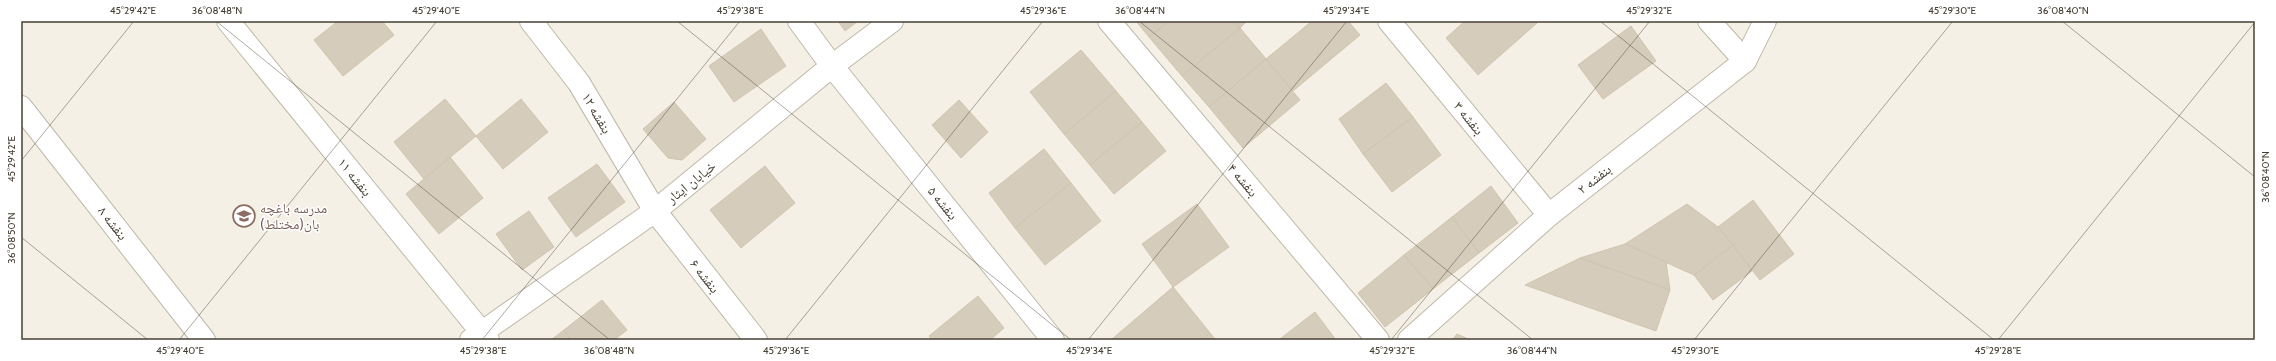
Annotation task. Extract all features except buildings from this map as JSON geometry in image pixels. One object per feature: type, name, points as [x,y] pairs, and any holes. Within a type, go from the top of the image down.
[{"type":"street","name":"بنفشه ۱۱","points":[[228,21],[481,337]]},
{"type":"street","name":"بنفشه ۱۲","points":[[531,21],[580,83],[655,211]]},
{"type":"street","name":"بنفشه ۵","points":[[799,21],[832,66],[1053,340]]},
{"type":"street","name":"خیابان ایثار","points":[[481,337],[655,211],[832,66],[892,21]]},
{"type":"street","name":"بنفشه ۴","points":[[1109,21],[1378,340]]},
{"type":"street","name":"بنفشه ۳","points":[[1389,21],[1549,215]]},
{"type":"street","points":[[1709,21],[1745,61],[1765,21]]},
{"type":"street","name":"بنفشه ۲","points":[[1409,340],[1549,215],[1745,61]]},
{"type":"street","name":"بنفشه ۸","points":[[21,107],[204,340]]},
{"type":"street","name":"بنفشه ۶","points":[[655,211],[756,340]]},
{"type":"place","name":"مدرسه باغچه بان(مختلط)","points":[[244,216]]}]
